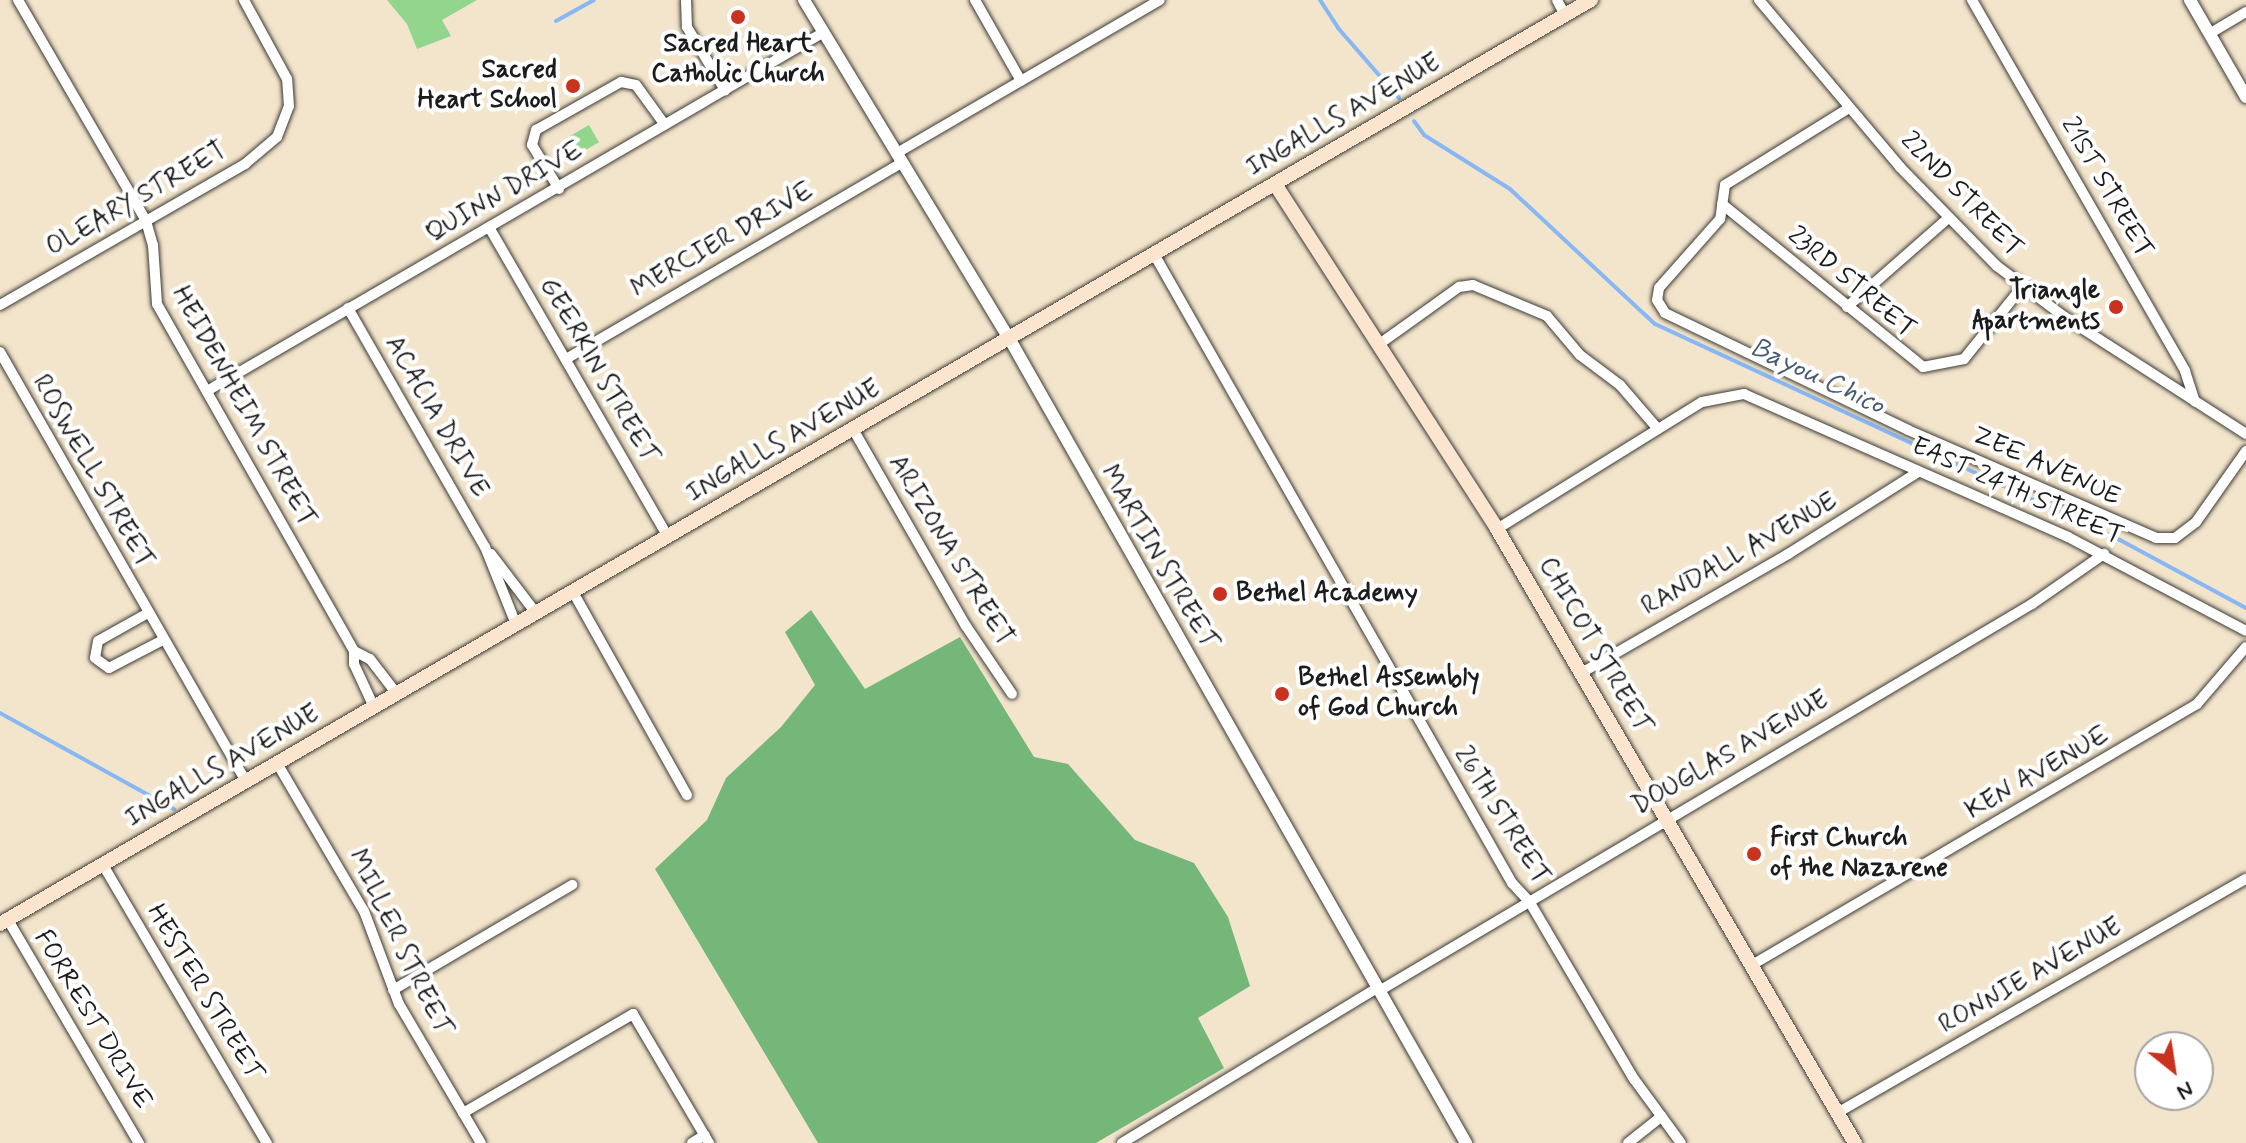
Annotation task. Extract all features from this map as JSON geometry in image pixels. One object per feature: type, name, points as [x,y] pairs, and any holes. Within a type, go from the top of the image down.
[{"type":"main road","name":"INGALLS AVENUE","points":[[4,922],[1591,0]]},
{"type":"main road","name":"CHICOT STREET","points":[[1275,184],[1497,529],[1855,1143]]},
{"type":"street","name":"HEIDENHEIM STREET","points":[[18,0],[146,221],[153,245],[152,290],[157,304],[354,651],[354,664],[374,707]]},
{"type":"street","name":"OLEARY STREET","points":[[0,305],[257,156],[285,122],[287,79],[244,0]]},
{"type":"street","points":[[686,0],[687,27],[725,90]]},
{"type":"street","name":"MARTIN STREET","points":[[804,0],[1009,338],[1461,1141]]},
{"type":"street","points":[[975,0],[1021,81]]},
{"type":"street","name":"MERCIER DRIVE","points":[[566,359],[1021,81],[1160,0]]},
{"type":"street","points":[[1557,0],[1565,15]]},
{"type":"street","name":"22ND STREET","points":[[1759,0],[1947,219],[2022,287],[2246,434]]},
{"type":"street","name":"21ST STREET","points":[[1972,0],[2185,371],[2195,401]]},
{"type":"street","points":[[2190,0],[2246,97]]},
{"type":"street","points":[[2209,34],[2246,12]]},
{"type":"street","name":"QUINN DRIVE","points":[[207,391],[559,189],[824,32]]},
{"type":"street","points":[[559,189],[532,145],[536,130],[621,82],[636,85],[665,125]]},
{"type":"street","points":[[1722,204],[1722,190],[1737,175],[1849,108]]},
{"type":"street","name":"23RD STREET","points":[[1722,204],[1908,359],[1923,367],[1939,367],[1972,352],[2022,287]]},
{"type":"street","name":"ZEE AVENUE","points":[[1722,204],[1720,219],[1665,277],[1657,300],[1679,322],[1799,379],[2156,538],[2175,538],[2196,522],[2246,451]]},
{"type":"street","points":[[1847,307],[1947,219]]},
{"type":"street","name":"GEERKIN STREET","points":[[489,227],[668,537]]},
{"type":"street","name":"26TH STREET","points":[[1154,254],[1453,784],[1512,883],[1529,901],[1681,1143]]},
{"type":"street","points":[[1378,345],[1459,287],[1473,285],[1547,316],[1580,355],[1620,385],[1658,429]]},
{"type":"street","name":"ACACIA DRIVE","points":[[348,308],[485,547],[536,613]]},
{"type":"street","name":"ROSWELL STREET","points":[[0,352],[246,782]]},
{"type":"street","name":"EAST 24TH STREET","points":[[1497,529],[1717,395],[1744,394],[2104,554],[2246,631]]},
{"type":"street","name":"ARIZONA STREET","points":[[853,429],[966,626],[1012,694]]},
{"type":"street","name":"RANDALL AVENUE","points":[[1583,672],[1918,472]]},
{"type":"street","name":"ACACIA DRIVE","points":[[485,547],[516,624]]},
{"type":"street","name":"DOUGLAS AVENUE","points":[[1122,1143],[1666,817],[1926,667],[2104,554]]},
{"type":"street","points":[[573,592],[687,795]]},
{"type":"street","points":[[148,613],[98,641],[95,658],[109,668],[163,640]]},
{"type":"street","name":"KEN AVENUE","points":[[1752,965],[2197,704],[2246,647]]},
{"type":"street","points":[[354,651],[370,659],[397,694]]},
{"type":"street","name":"MILLER STREET","points":[[277,763],[364,911],[393,990],[481,1143]]},
{"type":"street","name":"HESTER STREET","points":[[103,865],[267,1143]]},
{"type":"street","name":"RONNIE AVENUE","points":[[1837,1113],[2246,879]]},
{"type":"street","points":[[393,990],[572,885]]},
{"type":"street","name":"FORREST DRIVE","points":[[4,922],[139,1143]]},
{"type":"street","points":[[463,1113],[633,1014],[707,1139],[692,1143]]},
{"type":"street","points":[[1628,1143],[1662,1116]]},
{"type":"green space","points":[[387,0],[477,0],[442,20],[451,36],[417,49],[407,24]]},
{"type":"green space","points":[[589,125],[599,142],[574,157],[564,140]]},
{"type":"green space","points":[[811,610],[865,689],[960,637],[1034,757],[1068,764],[1135,840],[1194,863],[1228,917],[1250,986],[1198,1018],[1224,1068],[1096,1143],[818,1143],[655,869],[707,820],[726,778],[781,727],[815,685],[785,632]]},
{"type":"waterway","points":[[556,21],[594,0]]},
{"type":"waterway","points":[[1320,0],[1338,28],[1399,98]]},
{"type":"waterway","name":"Bayou Chico","points":[[1414,121],[1424,135],[1510,189],[1655,324],[2120,540],[2246,608]]},
{"type":"waterway","points":[[0,713],[174,809]]},
{"type":"place","name":"Sacred Heart Catholic Church","points":[[738,17]]},
{"type":"place","name":"Sacred Heart School","points":[[573,86]]},
{"type":"place","name":"Triangle Apartments","points":[[2116,307]]},
{"type":"place","name":"Bethel Academy","points":[[1220,594]]},
{"type":"place","name":"Bethel Assembly of God Church","points":[[1282,694]]},
{"type":"place","name":"First Church of the Nazarene","points":[[1754,854]]}]
